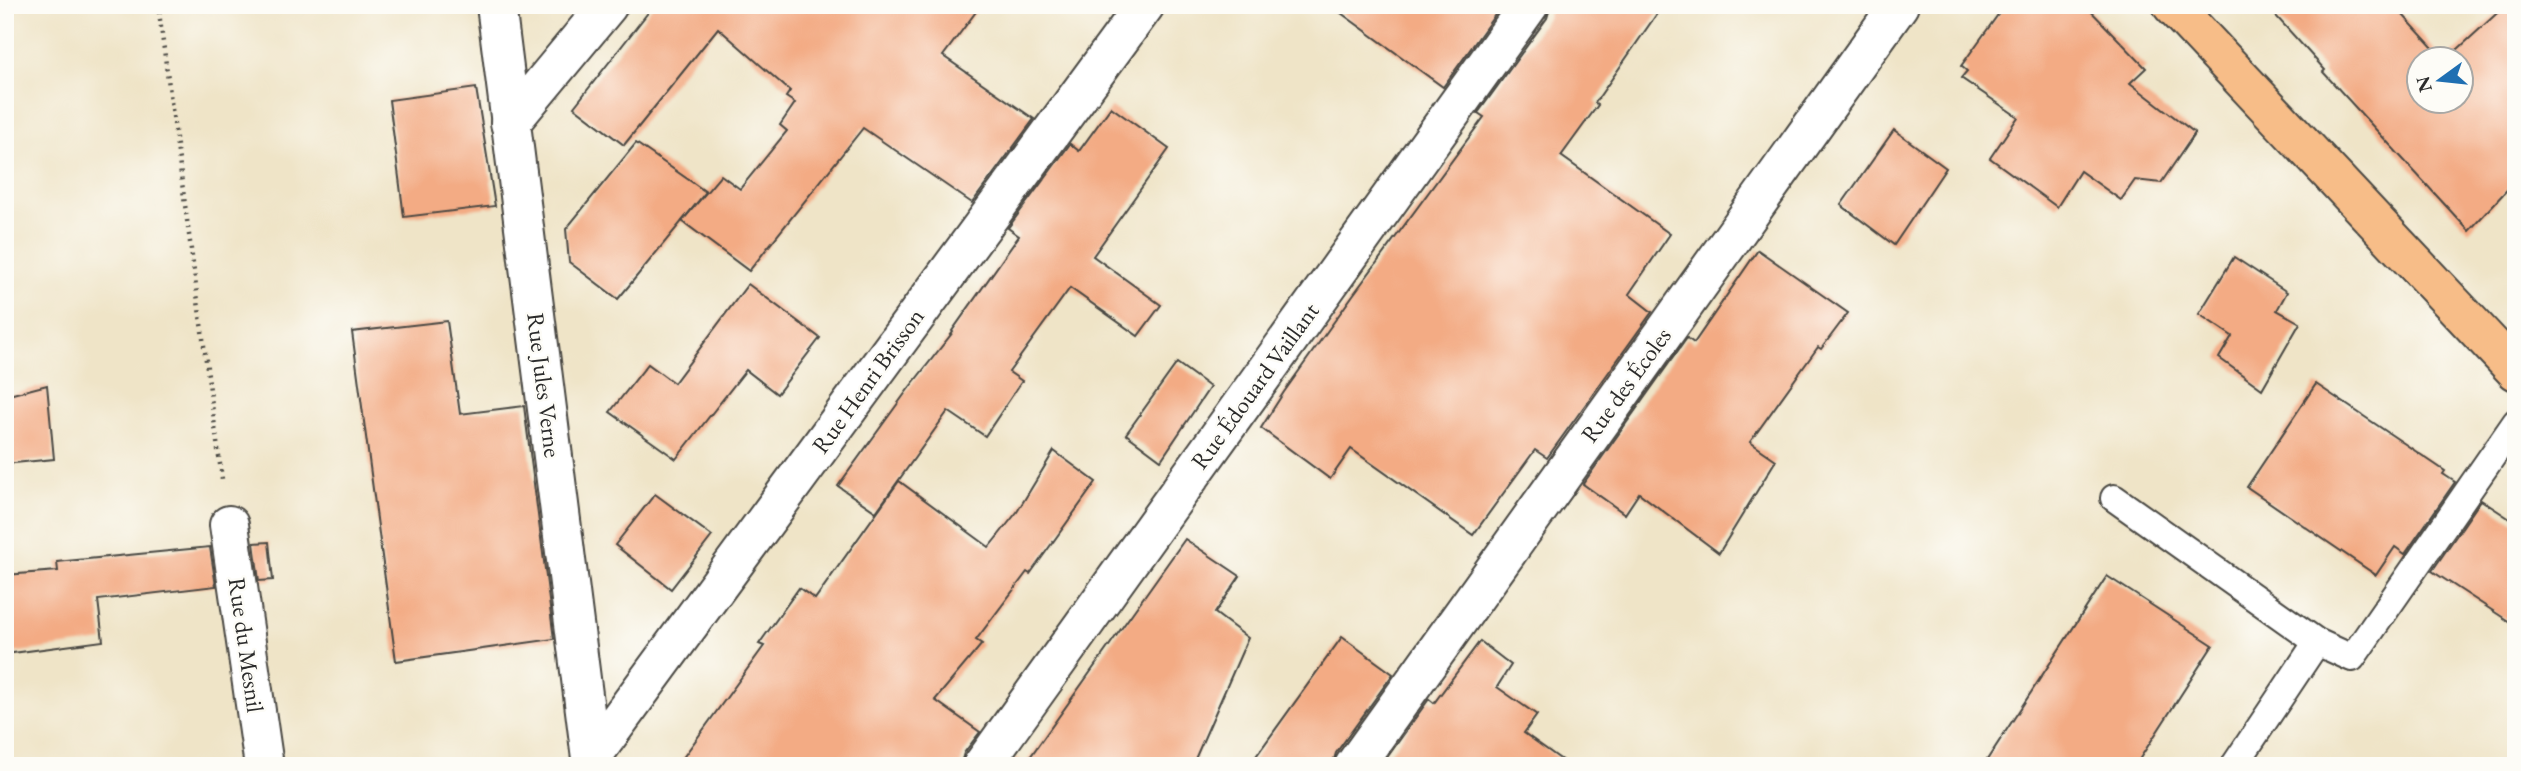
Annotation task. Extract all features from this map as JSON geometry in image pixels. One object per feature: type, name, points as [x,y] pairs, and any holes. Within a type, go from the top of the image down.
[{"type":"main road","points":[[2172,5],[2516,372]]},
{"type":"street","name":"Rue Jules Verne","points":[[496,5],[591,762]]},
{"type":"street","points":[[510,123],[608,5]]},
{"type":"street","name":"Rue Henri Brisson","points":[[591,762],[1145,5]]},
{"type":"street","name":"Rue Édouard Vaillant","points":[[982,766],[1529,5]]},
{"type":"street","name":"Rue des Écoles","points":[[1353,766],[1899,5]]},
{"type":"street","name":"Rue du Mesnil","points":[[229,525],[264,766]]},
{"type":"lane","points":[[2115,498],[2317,642],[2352,658],[2516,422]]},
{"type":"lane","points":[[2234,766],[2317,642]]},
{"type":"path","points":[[158,5],[229,525]]},
{"type":"building","points":[[654,5],[981,5],[943,56],[1034,119],[972,203],[863,128],[749,271],[682,221],[721,175],[740,189],[787,131],[780,125],[795,103],[786,97],[790,91],[718,28],[624,145],[574,107]]},
{"type":"building","points":[[1330,5],[1502,5],[1443,87]]},
{"type":"building","points":[[1551,5],[1663,5],[1595,103],[1598,105],[1561,156],[1670,234],[1629,294],[1652,312],[1547,458],[1535,450],[1473,535],[1351,449],[1330,479],[1261,428],[1353,295],[1484,117],[1478,113],[1547,18]]},
{"type":"building","points":[[2005,5],[2085,5],[2146,68],[2130,83],[2195,133],[2161,183],[2135,180],[2121,200],[2080,171],[2057,207],[1990,158],[2018,117],[1961,78],[1967,71],[1961,66]]},
{"type":"building","points":[[2266,5],[2394,5],[2431,46],[2406,46],[2406,116],[2476,116],[2476,46],[2461,46],[2506,5],[2516,5],[2516,180],[2469,231],[2323,72],[2325,70]]},
{"type":"building","points":[[476,88],[495,206],[404,217],[389,100]]},
{"type":"building","points":[[1111,107],[1169,149],[1093,256],[1161,305],[1138,336],[1070,288],[1009,372],[1022,381],[985,436],[948,411],[876,512],[838,486],[953,332],[1019,236],[1008,228],[1070,144],[1079,151]]},
{"type":"building","points":[[1894,130],[1946,168],[1894,245],[1841,205]]},
{"type":"building","points":[[636,143],[706,192],[618,299],[569,262],[566,229]]},
{"type":"building","points":[[1758,250],[1848,313],[1821,349],[1818,347],[1750,442],[1776,460],[1719,553],[1639,493],[1625,514],[1583,484],[1687,338],[1694,343]]},
{"type":"building","points":[[2234,257],[2287,292],[2277,310],[2300,323],[2262,389],[2219,358],[2232,336],[2199,314]]},
{"type":"building","points":[[748,284],[820,338],[777,394],[746,370],[676,459],[610,412],[648,364],[674,383]]},
{"type":"building","points":[[447,321],[460,414],[524,406],[554,639],[396,661],[352,332]]},
{"type":"building","points":[[1177,363],[1210,387],[1161,460],[1126,434]]},
{"type":"building","points":[[2316,384],[2445,471],[2443,474],[2455,482],[2405,554],[2395,547],[2376,575],[2247,487]]},
{"type":"building","points":[[47,385],[54,459],[5,464],[5,396]]},
{"type":"building","points":[[1054,451],[1096,482],[1030,574],[1027,572],[976,640],[982,644],[935,700],[980,732],[964,753],[960,766],[677,766],[764,646],[759,644],[799,588],[815,599],[899,481],[989,547],[1017,512]]},
{"type":"building","points":[[655,494],[712,536],[671,589],[615,545]]},
{"type":"building","points":[[2481,500],[2516,523],[2516,626],[2432,571]]},
{"type":"building","points":[[1185,539],[1240,576],[1215,613],[1248,638],[1192,766],[1009,766],[1016,757],[1025,764]]},
{"type":"building","points":[[269,542],[273,580],[259,581],[254,543]]},
{"type":"building","points":[[210,547],[216,586],[98,600],[103,641],[5,654],[5,575],[58,571],[57,562]]},
{"type":"building","points":[[2107,576],[2213,645],[2135,766],[1983,766]]},
{"type":"building","points":[[1342,637],[1393,674],[1336,753],[1332,766],[1249,766]]},
{"type":"building","points":[[1480,641],[1511,665],[1497,687],[1537,715],[1524,733],[1570,766],[1381,766],[1429,699],[1434,703]]}]
